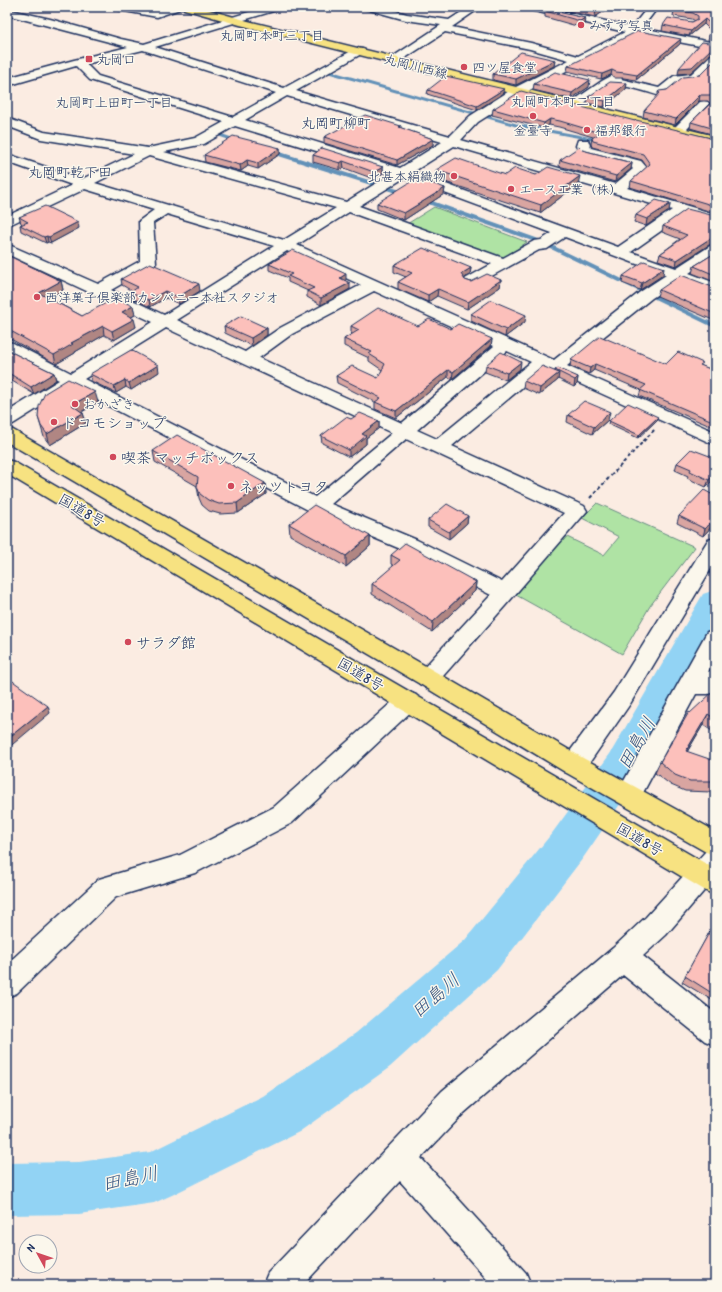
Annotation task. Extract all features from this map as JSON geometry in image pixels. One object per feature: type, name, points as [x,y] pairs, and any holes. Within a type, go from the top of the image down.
[{"type":"main road","name":"丸岡川西線","points":[[188,7],[233,20],[715,140]]},
{"type":"main road","name":"国道8号","points":[[7,434],[428,678],[578,767],[715,844]]},
{"type":"main road","name":"国道8号","points":[[7,466],[408,701],[603,818],[710,872]]},
{"type":"street","points":[[119,7],[157,14],[176,7]]},
{"type":"street","points":[[7,82],[78,62],[144,47],[276,7]]},
{"type":"street","points":[[370,7],[406,17],[532,46],[578,59]]},
{"type":"street","points":[[395,60],[476,7]]},
{"type":"street","points":[[530,7],[634,31],[715,46]]},
{"type":"street","points":[[7,420],[288,246],[453,141],[474,119],[518,91],[634,31],[650,11],[662,18]]},
{"type":"street","points":[[7,12],[46,21],[119,42],[144,47],[234,77],[715,218]]},
{"type":"street","points":[[7,222],[148,152],[198,141],[359,51]]},
{"type":"street","points":[[587,81],[604,84],[624,83],[662,92],[678,78],[694,77],[715,57]]},
{"type":"street","points":[[78,62],[94,78],[403,173],[715,288]]},
{"type":"street","points":[[552,73],[573,78]]},
{"type":"street","points":[[573,105],[617,77]]},
{"type":"street","points":[[678,131],[704,105]]},
{"type":"street","points":[[7,122],[41,135],[148,152],[349,207],[504,263]]},
{"type":"street","points":[[583,143],[582,146],[586,151],[636,164],[641,169],[616,190]]},
{"type":"street","points":[[7,158],[83,184],[288,246],[715,440]]},
{"type":"street","points":[[99,290],[148,263],[146,221],[165,209]]},
{"type":"street","points":[[619,253],[683,209]]},
{"type":"street","points":[[470,282],[539,244],[542,246],[563,232]]},
{"type":"street","points":[[7,248],[577,511],[428,678]]},
{"type":"street","points":[[439,447],[548,364],[676,274],[715,249]]},
{"type":"street","points":[[246,358],[286,331],[373,285]]},
{"type":"street","points":[[317,506],[505,345]]},
{"type":"street","points":[[7,347],[317,506],[410,545],[505,593]]},
{"type":"street","points":[[578,767],[622,698],[715,545]]},
{"type":"street","points":[[623,792],[707,685],[715,638]]},
{"type":"street","points":[[7,983],[108,887],[186,866],[283,815],[408,701]]},
{"type":"street","points":[[280,1285],[453,1102],[623,957],[710,872]]},
{"type":"street","points":[[623,957],[715,1031]]},
{"type":"street","points":[[400,1158],[514,1285]]},
{"type":"path","points":[[577,511],[600,489],[666,417]]},
{"type":"green space","points":[[434,207],[527,242],[503,259],[407,224]]},
{"type":"green space","points":[[597,503],[695,547],[650,606],[622,654],[516,595],[565,536],[604,555],[619,537],[582,518]]},
{"type":"building","points":[[677,7],[715,7],[715,28],[705,19],[691,31],[663,25],[668,18],[692,22],[698,19],[698,16],[693,13],[674,10]]},
{"type":"building","points":[[548,10],[585,18],[580,21],[545,11]]},
{"type":"building","points":[[715,28],[715,36],[709,35]]},
{"type":"building","points":[[639,31],[681,39],[637,75],[612,70],[602,74],[568,66],[636,32]]},
{"type":"building","points":[[702,42],[715,44],[715,48],[712,48],[692,67],[679,68]]},
{"type":"building","points":[[521,52],[555,60],[516,79],[493,74]]},
{"type":"building","points":[[715,60],[715,129],[691,122],[711,103],[713,98],[710,95],[700,95],[676,119],[644,111],[660,93],[658,92],[659,91],[667,90],[683,77],[700,75]]},
{"type":"building","points":[[555,72],[590,80],[572,93],[534,84]]},
{"type":"building","points":[[446,76],[504,89],[477,106],[428,90]]},
{"type":"building","points":[[610,82],[627,83],[605,101],[588,97]]},
{"type":"building","points":[[521,91],[635,121],[715,139],[715,206],[631,181],[650,164],[643,154],[593,141],[592,138],[600,133],[560,121],[550,119],[544,123],[493,109]]},
{"type":"building","points":[[365,115],[401,126],[399,127],[433,139],[397,160],[324,137]]},
{"type":"building","points":[[233,136],[280,148],[258,163],[247,160],[240,165],[204,155]]},
{"type":"building","points":[[579,147],[582,150],[632,163],[616,176],[560,160]]},
{"type":"building","points":[[322,148],[383,167],[374,172],[343,161],[340,163],[313,155]]},
{"type":"building","points":[[456,158],[505,175],[515,168],[536,175],[548,167],[580,176],[541,205],[436,170]]},
{"type":"building","points":[[417,178],[445,188],[404,213],[377,203]]},
{"type":"building","points":[[656,200],[670,204],[647,219],[636,215]]},
{"type":"building","points":[[45,206],[78,222],[49,237],[44,237],[20,225],[28,222],[19,217]]},
{"type":"building","points":[[687,209],[715,216],[715,238],[711,238],[677,260],[660,254],[687,235],[663,226]]},
{"type":"building","points":[[423,248],[471,268],[461,274],[465,280],[471,282],[487,274],[501,280],[468,302],[438,289],[428,295],[398,282],[412,273],[394,265]]},
{"type":"building","points":[[293,250],[346,274],[340,278],[350,283],[321,298],[307,291],[314,288],[288,276],[292,274],[269,264]]},
{"type":"building","points":[[715,253],[715,275],[694,266]]},
{"type":"building","points":[[7,255],[61,281],[39,293],[82,316],[115,298],[133,306],[122,312],[134,319],[112,331],[103,326],[71,343],[73,344],[54,355],[7,329],[7,295],[9,294],[7,293]]},
{"type":"building","points":[[644,261],[664,268],[642,283],[623,276]]},
{"type":"building","points":[[150,263],[199,284],[178,297],[165,291],[149,300],[131,292],[138,287],[121,279]]},
{"type":"building","points":[[681,275],[715,288],[715,314],[659,290]]},
{"type":"building","points":[[491,300],[526,315],[506,330],[471,314]]},
{"type":"building","points":[[378,308],[418,326],[429,319],[451,329],[458,324],[492,339],[453,372],[448,370],[396,411],[375,402],[381,398],[336,376],[352,366],[378,378],[385,364],[369,354],[372,352],[344,339],[359,330],[351,326]]},
{"type":"building","points":[[241,316],[267,328],[251,338],[224,326]]},
{"type":"building","points":[[600,336],[666,364],[678,352],[703,363],[700,365],[715,371],[715,422],[640,390],[646,385],[595,364],[590,368],[571,360]]},
{"type":"building","points":[[7,350],[54,373],[31,387],[7,372]]},
{"type":"building","points":[[131,350],[158,365],[129,383],[125,380],[114,386],[90,374]]},
{"type":"building","points":[[501,352],[521,362],[507,373],[486,365]]},
{"type":"building","points":[[542,366],[559,373],[540,388],[524,381]]},
{"type":"building","points":[[558,368],[578,377],[575,380],[555,370]]},
{"type":"building","points":[[68,379],[95,392],[72,405],[83,413],[47,434],[41,426],[38,417],[39,406],[45,393]]},
{"type":"building","points":[[584,401],[610,412],[594,427],[568,415]]},
{"type":"building","points":[[628,403],[658,417],[639,435],[609,421]]},
{"type":"building","points":[[360,413],[379,421],[362,434],[366,436],[349,450],[321,436],[346,417],[351,419]]},
{"type":"building","points":[[177,435],[265,483],[237,503],[219,504],[208,500],[200,494],[197,487],[198,477],[153,451]]},
{"type":"building","points":[[691,449],[715,458],[715,473],[709,480],[690,471],[691,469],[677,463]]},
{"type":"building","points":[[704,490],[715,496],[715,518],[705,529],[679,516]]},
{"type":"building","points":[[447,504],[468,516],[449,532],[428,520]]},
{"type":"building","points":[[314,505],[370,536],[346,556],[289,524]]},
{"type":"building","points":[[405,543],[476,582],[433,622],[372,584],[400,560],[391,555]]},
{"type":"building","points":[[7,677],[48,706],[7,739]]},
{"type":"building","points":[[715,690],[715,719],[708,714],[686,751],[715,761],[713,769],[715,781],[690,781],[675,775],[660,762],[689,712],[690,713]]},
{"type":"building","points":[[710,931],[715,931],[715,995],[685,976]]},
{"type":"waterway","points":[[334,68],[329,72],[516,125],[598,140]]},
{"type":"waterway","points":[[217,134],[237,141]]},
{"type":"waterway","points":[[273,152],[403,193]]},
{"type":"waterway","points":[[423,200],[541,242],[715,326]]},
{"type":"waterway","name":"田島川","points":[[7,1189],[79,1188],[154,1177],[281,1114],[373,1050],[481,955],[568,845],[624,766],[715,603]]},
{"type":"place","name":"みすず写真","points":[[581,25]]},
{"type":"place","name":"丸岡口","points":[[89,59]]},
{"type":"place","name":"四ツ屋食堂","points":[[464,67]]},
{"type":"place","name":"金臺寺","points":[[533,116]]},
{"type":"place","name":"福邦銀行","points":[[587,130]]},
{"type":"place","name":"北甚本絹織物","points":[[454,176]]},
{"type":"place","name":"エース工業（株）","points":[[511,189]]},
{"type":"place","name":"西洋菓子倶楽部カンパニー本社スタジオ","points":[[37,297]]},
{"type":"place","name":"おかざき","points":[[75,404]]},
{"type":"place","name":"ドコモショップ","points":[[54,422]]},
{"type":"place","name":"喫茶 マッチボックス","points":[[113,457]]},
{"type":"place","name":"ネッツトヨタ","points":[[231,486]]},
{"type":"place","name":"サラダ館","points":[[128,642]]},
{"type":"district","name":"丸岡町本町三丁目","points":[[272,35]]},
{"type":"district","name":"丸岡町本町二丁目","points":[[563,101]]},
{"type":"district","name":"丸岡町上田町一丁目","points":[[114,102]]},
{"type":"district","name":"丸岡町柳町","points":[[336,122]]},
{"type":"district","name":"丸岡町乾下田","points":[[70,171]]}]
